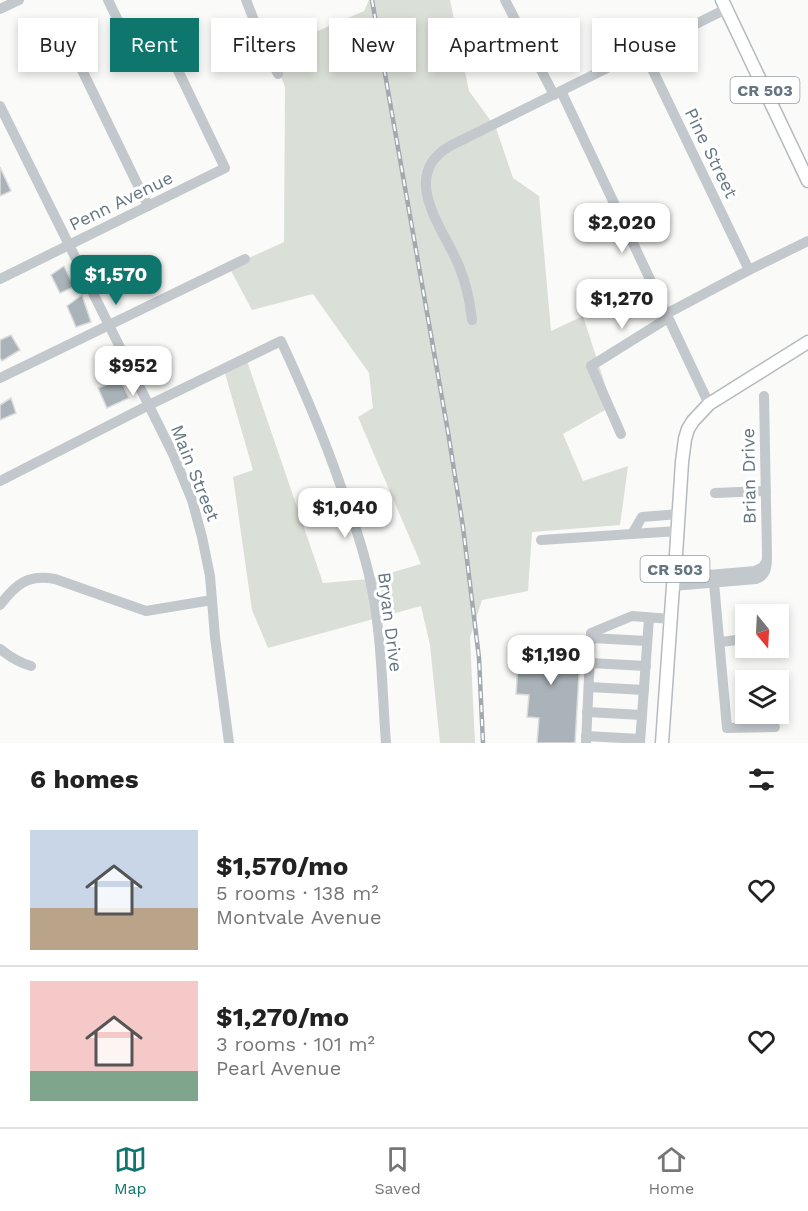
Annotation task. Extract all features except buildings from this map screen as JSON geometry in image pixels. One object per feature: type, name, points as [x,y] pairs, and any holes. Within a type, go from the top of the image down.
[{"type":"main road","name":"CR 503","points":[[724,4],[803,157],[808,181]]},
{"type":"main road","name":"CR 503","points":[[662,743],[682,462],[688,429],[710,404],[808,342]]},
{"type":"street","points":[[0,9],[19,0]]},
{"type":"street","name":"Penn Avenue","points":[[0,279],[225,168],[156,25],[127,39],[108,0]]},
{"type":"street","points":[[246,0],[278,74]]},
{"type":"street","points":[[505,0],[558,93],[710,404]]},
{"type":"street","points":[[698,19],[724,4]]},
{"type":"street","points":[[83,72],[148,206]]},
{"type":"street","points":[[471,320],[468,293],[459,264],[427,196],[428,173],[435,159],[445,149],[600,72]]},
{"type":"street","name":"Pine Street","points":[[654,72],[748,270]]},
{"type":"street","name":"Main Street","points":[[0,106],[173,454],[192,500],[210,576],[215,637],[230,743]]},
{"type":"street","points":[[621,434],[591,366],[667,316],[748,270],[808,241]]},
{"type":"street","points":[[0,378],[245,259]]},
{"type":"street","name":"Bryan Drive","points":[[149,405],[281,341],[320,429],[365,559],[377,623],[386,743]]},
{"type":"street","name":"Brian Drive","points":[[674,582],[714,583],[756,579],[760,578],[766,570],[764,396]]},
{"type":"street","points":[[0,481],[149,405]]},
{"type":"street","points":[[716,493],[766,491]]},
{"type":"street","points":[[632,534],[642,517],[679,514]]},
{"type":"street","points":[[541,540],[678,531]]},
{"type":"street","points":[[674,582],[755,571],[763,567],[767,555]]},
{"type":"street","points":[[0,605],[17,585],[27,580],[46,577],[146,611],[212,600]]},
{"type":"street","points":[[714,583],[727,728],[775,727]]},
{"type":"street","points":[[649,618],[640,741],[586,740],[591,633],[632,616],[671,619]]},
{"type":"street","points":[[591,638],[647,641]]},
{"type":"street","points":[[720,642],[735,640]]},
{"type":"street","points":[[0,649],[18,662],[31,666]]},
{"type":"street","points":[[590,663],[646,666]]},
{"type":"street","points":[[589,687],[644,690]]},
{"type":"street","points":[[588,712],[642,715]]},
{"type":"shaded area","points":[[369,0],[450,0],[454,18],[428,18],[428,72],[465,72],[469,91],[496,128],[513,178],[539,196],[551,331],[583,316],[612,406],[563,434],[583,481],[628,466],[620,525],[532,532],[528,591],[482,600],[470,638],[475,743],[440,743],[430,645],[421,606],[268,648],[252,610],[233,477],[253,470],[224,370],[246,358],[323,583],[369,579],[421,564],[358,417],[373,408],[369,373],[313,294],[252,310],[229,267],[284,242],[285,87],[279,72],[317,72],[317,31],[329,26],[329,72],[416,72],[416,18],[348,18],[364,11]]},
{"type":"railway","points":[[372,0],[463,527],[479,658],[483,743]]}]
